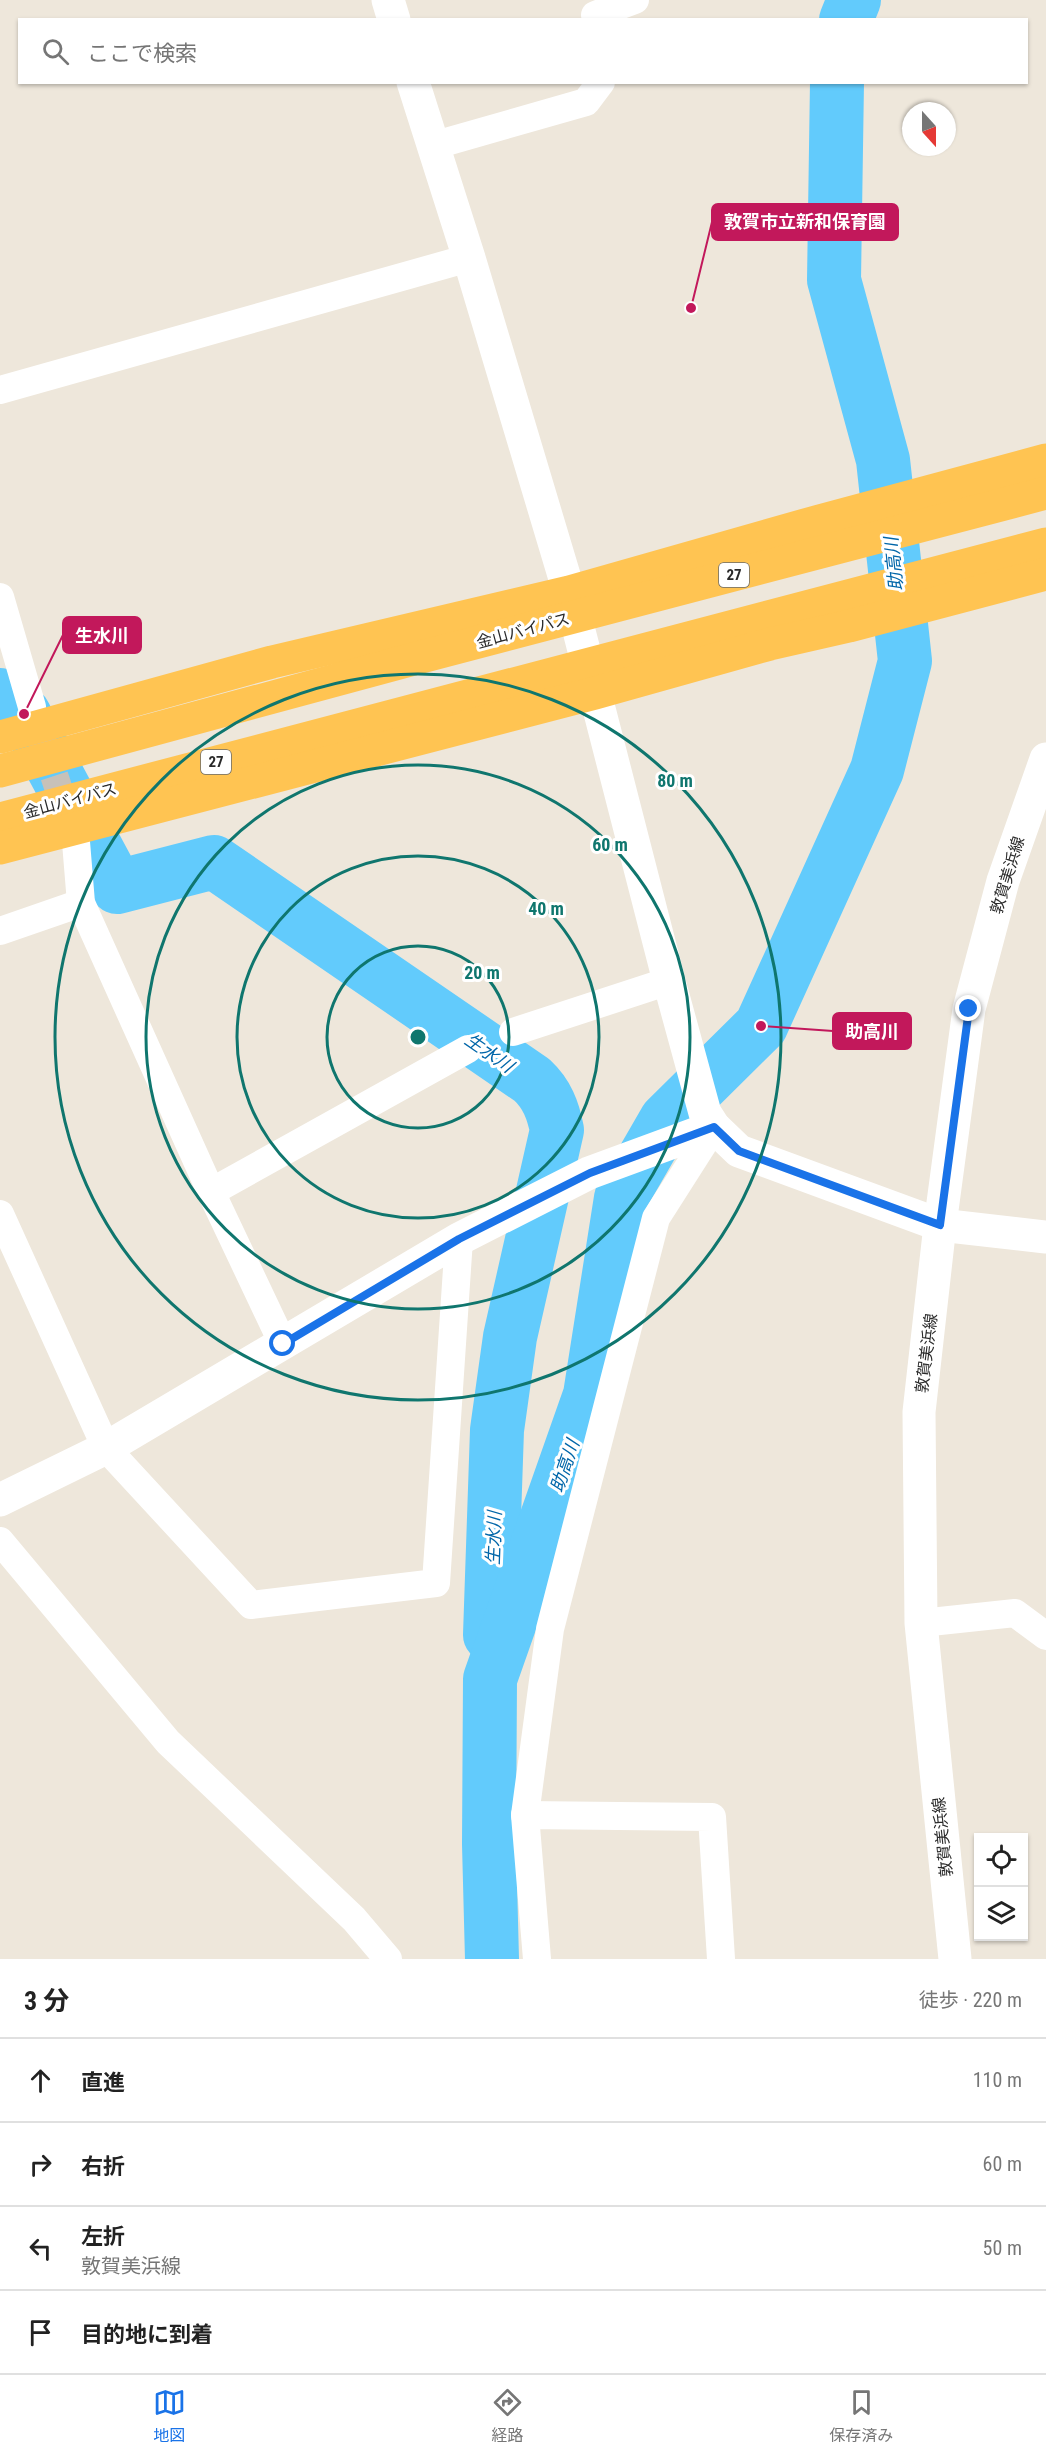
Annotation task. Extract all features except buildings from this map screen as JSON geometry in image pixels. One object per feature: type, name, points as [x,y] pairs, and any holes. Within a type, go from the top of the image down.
[{"type":"highway","points":[[0,737],[272,662],[569,592],[1046,460]]},
{"type":"highway","name":"金山バイパス","points":[[0,771],[421,657],[1046,493]]},
{"type":"highway","name":"金山バイパス","points":[[0,819],[1046,544]]},
{"type":"highway","points":[[0,848],[595,693],[770,644],[849,626],[1046,574]]},
{"type":"street","points":[[388,0],[393,18]]},
{"type":"street","points":[[594,12],[635,0]]},
{"type":"street","points":[[414,84],[469,258],[569,592],[669,981],[710,1120],[739,1151],[940,1225],[1046,1236]]},
{"type":"street","points":[[432,146],[586,102],[600,84]]},
{"type":"street","points":[[0,390],[469,258]]},
{"type":"street","points":[[0,597],[10,665],[32,707]]},
{"type":"street","name":"敦賀美浜線","points":[[955,1959],[921,1623],[919,1412],[940,1225],[969,1009],[1003,881],[1046,759]]},
{"type":"street","points":[[76,842],[81,903],[211,1192],[283,1344]]},
{"type":"street","points":[[0,931],[81,903]]},
{"type":"street","points":[[513,1032],[669,981]]},
{"type":"street","points":[[211,1192],[468,1049]]},
{"type":"street","points":[[0,1500],[106,1448],[459,1239],[590,1173],[710,1120]]},
{"type":"street","points":[[537,1959],[525,1815],[550,1629],[656,1218],[710,1120]]},
{"type":"street","points":[[0,1214],[10,1261],[106,1448],[251,1605],[436,1583],[459,1239]]},
{"type":"street","points":[[0,1541],[168,1742],[354,1919],[388,1959]]},
{"type":"street","points":[[921,1623],[1015,1613],[1046,1636]]},
{"type":"street","points":[[525,1815],[712,1817],[721,1959]]},
{"type":"waterway","name":"助高川","points":[[847,18],[854,0]]},
{"type":"waterway","name":"助高川","points":[[492,1959],[489,1844],[490,1679],[590,1395],[621,1198],[666,1120],[761,1026],[877,770],[905,661],[883,460],[834,280],[837,84]]},
{"type":"waterway","name":"生水川","points":[[0,695],[24,714],[117,887],[214,862],[532,1080],[549,1103],[557,1130],[510,1337],[497,1430],[490,1635]]},
{"type":"tunnel","points":[[41,736],[70,823]]},
{"type":"place","name":"敦賀市立新和保育園","points":[[691,308]]},
{"type":"place","name":"生水川","points":[[24,714]]},
{"type":"place","name":"助高川","points":[[761,1026]]},
{"type":"route","points":[[283,1344],[459,1239],[590,1173],[714,1127],[739,1151],[940,1225],[969,1009]]}]
